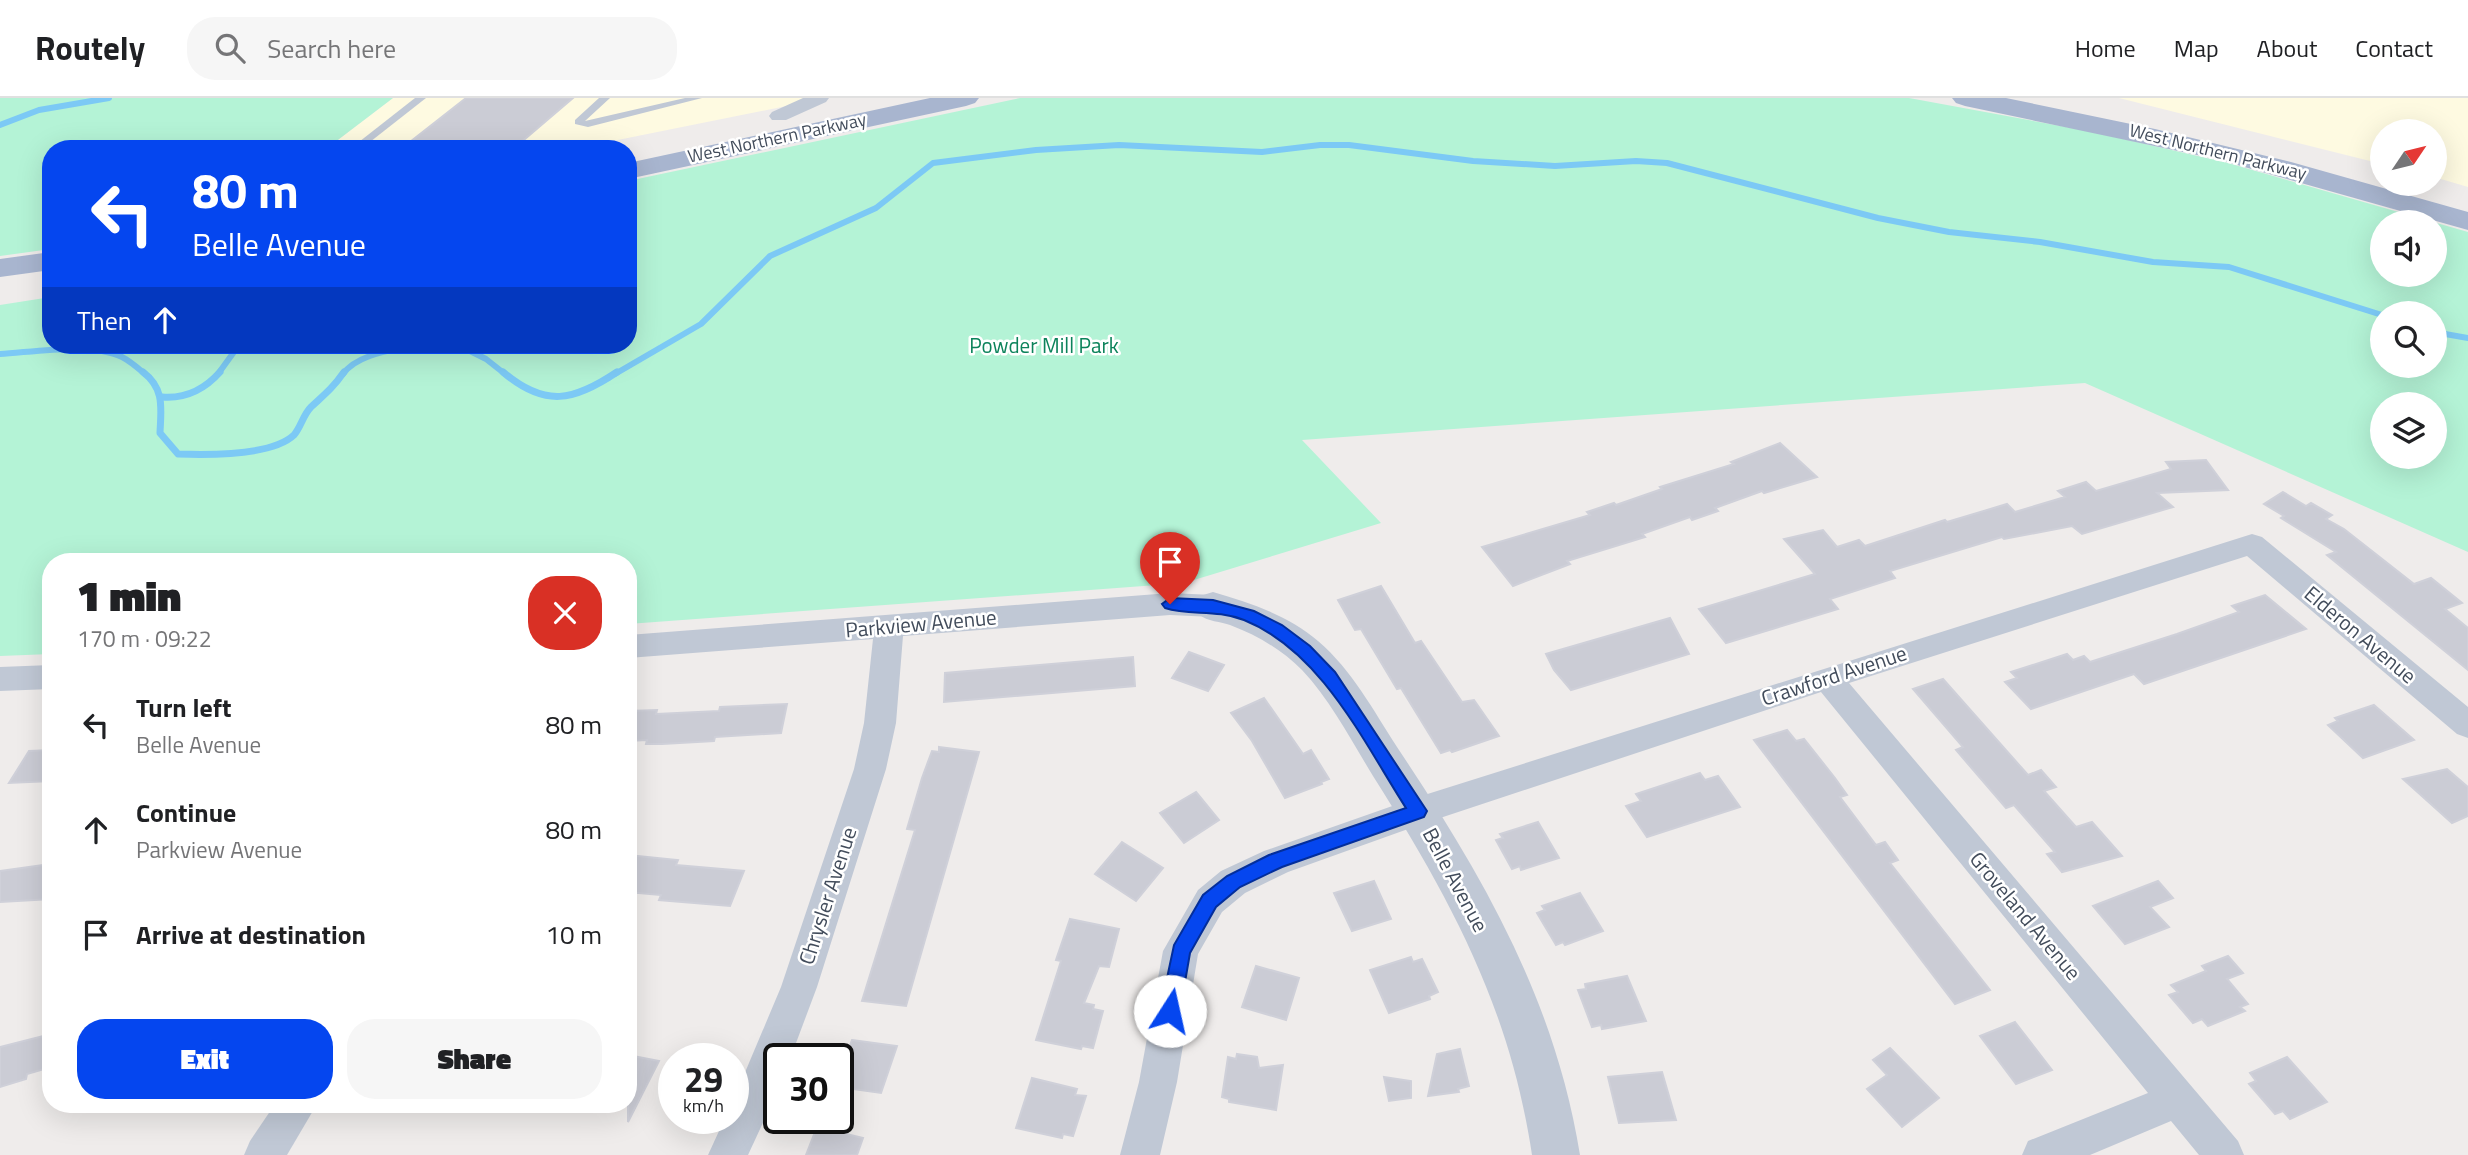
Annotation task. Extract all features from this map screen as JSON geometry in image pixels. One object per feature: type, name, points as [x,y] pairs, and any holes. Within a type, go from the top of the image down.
[{"type":"main road","name":"West Northern Parkway","points":[[637,147],[779,116],[861,106],[967,98]]},
{"type":"main road","name":"West Northern Parkway","points":[[1965,98],[2205,147],[2334,181],[2468,221]]},
{"type":"main road","name":"West Northern Parkway","points":[[2066,98],[2209,129],[2370,171]]},
{"type":"main road","name":"West Northern Parkway","points":[[637,168],[861,106]]},
{"type":"main road","points":[[2447,193],[2468,199]]},
{"type":"main road","points":[[0,268],[42,262]]},
{"type":"main road","points":[[0,292],[42,286]]},
{"type":"street","points":[[779,116],[819,98]]},
{"type":"street","name":"Crawford Avenue","points":[[1140,1155],[1158,1082],[1181,951],[1210,901],[1233,881],[1276,861],[1418,811],[2252,544]]},
{"type":"street","name":"Elderon Avenue","points":[[2252,544],[2468,725]]},
{"type":"street","name":"Parkview Avenue","points":[[637,646],[1170,604],[1213,606]]},
{"type":"street","name":"Belle Avenue","points":[[1213,606],[1248,616],[1277,630],[1304,650],[1330,677],[1418,811],[1515,996],[1539,1068],[1553,1124],[1556,1155]]},
{"type":"street","name":"Chrysler Avenue","points":[[728,1155],[762,1082],[799,987],[870,769],[880,723],[889,626]]},
{"type":"street","points":[[0,680],[42,678]]},
{"type":"street","name":"Groveland Avenue","points":[[1827,678],[2224,1155]]},
{"type":"street","points":[[2042,1155],[2177,1100]]},
{"type":"street","points":[[264,1155],[292,1113]]},
{"type":"lane","points":[[367,140],[421,98]]},
{"type":"lane","points":[[605,98],[578,122],[588,124],[697,98]]},
{"type":"shaded area","points":[[393,98],[826,98],[618,140],[338,140]]},
{"type":"shaded area","points":[[2119,98],[2468,98],[2468,187],[2447,181],[2447,119],[2370,119],[2370,161]]},
{"type":"green space","points":[[0,98],[393,98],[338,140],[42,140],[42,250],[0,256]]},
{"type":"green space","name":"Powder Mill Park","points":[[1020,98],[1909,98],[2093,132],[2228,163],[2391,210],[2370,210],[2370,287],[2447,287],[2447,226],[2468,232],[2468,552],[2085,383],[1302,440],[1381,523],[1184,583],[637,623],[637,553],[42,553],[42,654],[0,656],[0,305],[42,298],[42,354],[637,354],[637,179]]},
{"type":"building","points":[[466,98],[573,98],[524,140],[412,140]]},
{"type":"building","points":[[1780,443],[1817,477],[1764,493],[1762,491],[1715,508],[1718,511],[1692,520],[1690,517],[1642,534],[1645,537],[1567,561],[1570,564],[1513,586],[1482,547],[1590,515],[1587,512],[1614,503],[1616,505],[1662,489],[1660,487],[1734,464],[1731,462]]},
{"type":"building","points":[[2206,460],[2228,490],[2157,493],[2173,507],[2082,534],[2072,526],[2004,539],[2002,537],[1890,571],[1895,578],[1830,599],[1838,609],[1726,643],[1699,609],[1815,574],[1784,539],[1823,530],[1837,547],[1859,540],[1865,546],[1945,520],[1947,522],[2007,504],[2015,512],[2065,497],[2058,491],[2086,482],[2096,491],[2171,469],[2166,462]]},
{"type":"building","points":[[2283,492],[2306,506],[2311,503],[2332,515],[2326,519],[2344,529],[2414,584],[2431,578],[2462,603],[2445,609],[2468,628],[2468,670],[2327,555],[2336,552],[2281,518],[2284,516],[2264,504]]},
{"type":"building","points":[[1381,586],[1415,643],[1421,641],[1462,702],[1474,700],[1499,736],[1452,752],[1450,750],[1441,753],[1401,688],[1397,689],[1361,629],[1355,630],[1338,600]]},
{"type":"building","points":[[2265,595],[2306,629],[2144,684],[2134,674],[2031,709],[2005,682],[2017,678],[2011,672],[2067,654],[2073,660],[2084,656],[2090,662],[2177,634],[2239,612],[2232,606]]},
{"type":"building","points":[[1670,618],[1689,654],[1571,690],[1554,670],[1546,654]]},
{"type":"building","points":[[1189,652],[1224,665],[1208,691],[1172,678]]},
{"type":"building","points":[[1133,657],[1135,686],[944,702],[945,673]]},
{"type":"building","points":[[1943,679],[2028,775],[2041,770],[2056,787],[2044,791],[2076,827],[2092,822],[2122,856],[2062,872],[2047,854],[2055,852],[2014,805],[2006,808],[1956,750],[1963,747],[1913,689]]},
{"type":"building","points":[[1264,698],[1303,754],[1311,750],[1329,779],[1285,798],[1252,741],[1231,713]]},
{"type":"building","points":[[787,704],[781,733],[662,744],[646,744],[647,740],[637,741],[637,711],[657,710],[656,714],[719,711],[720,707]]},
{"type":"building","points":[[2374,705],[2414,740],[2363,758],[2328,725],[2338,721],[2335,718]]},
{"type":"building","points":[[1787,730],[1796,741],[1804,739],[1835,778],[1847,795],[1840,797],[1876,845],[1885,842],[1898,860],[1890,863],[1990,990],[1955,1004],[1754,740]]},
{"type":"building","points":[[939,747],[979,752],[906,1006],[862,1001],[915,830],[907,829],[922,778],[932,751],[939,752]]},
{"type":"building","points":[[42,750],[42,781],[9,783],[29,751]]},
{"type":"building","points":[[2447,769],[2468,787],[2468,816],[2452,823],[2403,779]]},
{"type":"building","points":[[1700,773],[1705,780],[1718,776],[1740,807],[1647,837],[1626,806],[1641,801],[1636,794]]},
{"type":"building","points":[[1196,792],[1219,820],[1184,843],[1160,813]]},
{"type":"building","points":[[1538,822],[1559,858],[1521,870],[1520,866],[1512,869],[1496,840],[1503,838],[1500,834]]},
{"type":"building","points":[[1122,842],[1163,868],[1136,901],[1095,874]]},
{"type":"building","points":[[637,856],[678,860],[676,865],[744,871],[730,906],[659,900],[661,895],[637,893]]},
{"type":"building","points":[[42,865],[42,900],[0,902],[0,871]]},
{"type":"building","points":[[1374,881],[1391,919],[1352,931],[1334,893]]},
{"type":"building","points":[[2158,881],[2173,898],[2150,907],[2169,927],[2125,944],[2093,906]]},
{"type":"building","points":[[1580,893],[1603,931],[1565,945],[1563,942],[1556,945],[1537,913],[1545,910],[1542,906]]},
{"type":"building","points":[[1070,919],[1119,929],[1109,967],[1099,966],[1084,1003],[1103,1011],[1093,1048],[1082,1046],[1081,1049],[1036,1040],[1061,961],[1056,960]]},
{"type":"building","points":[[2228,956],[2243,973],[2227,979],[2248,1004],[2240,1007],[2245,1011],[2208,1026],[2202,1019],[2193,1023],[2169,995],[2178,992],[2171,985],[2206,971],[2202,966]]},
{"type":"building","points":[[1411,957],[1413,962],[1422,959],[1438,992],[1429,996],[1430,999],[1389,1013],[1370,970]]},
{"type":"building","points":[[1256,966],[1299,978],[1286,1020],[1242,1007]]},
{"type":"building","points":[[1627,976],[1646,1021],[1602,1029],[1601,1025],[1592,1027],[1578,990],[1586,989],[1585,984]]},
{"type":"building","points":[[2015,1022],[2052,1070],[2016,1084],[1980,1036]]},
{"type":"building","points":[[42,1036],[42,1070],[27,1074],[26,1079],[0,1087],[0,1047]]},
{"type":"building","points":[[852,1040],[897,1046],[881,1093],[854,1089],[854,1043],[851,1043]]},
{"type":"building","points":[[1890,1048],[1939,1098],[1902,1127],[1867,1089],[1887,1075],[1873,1060]]},
{"type":"building","points":[[1460,1049],[1469,1086],[1458,1089],[1459,1092],[1428,1096],[1437,1054]]},
{"type":"building","points":[[1237,1054],[1257,1057],[1259,1068],[1283,1065],[1276,1110],[1229,1102],[1229,1099],[1222,1097],[1228,1057],[1236,1059]]},
{"type":"building","points":[[637,1057],[658,1063],[637,1104]]},
{"type":"building","points":[[2287,1057],[2327,1102],[2290,1119],[2283,1111],[2275,1114],[2249,1084],[2256,1081],[2250,1073]]},
{"type":"building","points":[[1662,1072],[1676,1120],[1619,1123],[1608,1077]]},
{"type":"building","points":[[1384,1077],[1411,1081],[1411,1098],[1389,1101]]},
{"type":"building","points":[[1032,1078],[1077,1089],[1075,1095],[1086,1096],[1073,1136],[1063,1134],[1062,1138],[1016,1128]]},
{"type":"building","points":[[814,1134],[846,1134],[863,1138],[857,1155],[806,1155]]},
{"type":"waterway","points":[[0,125],[39,110],[109,98]]},
{"type":"waterway","points":[[615,374],[701,324],[770,256],[876,208],[933,163],[1036,150],[1119,145],[1262,152],[1320,145],[1349,145],[1473,161],[1555,166],[1636,161],[1667,163],[1878,218],[1949,232],[2040,242],[2153,262],[2229,267],[2370,311]]},
{"type":"waterway","points":[[2447,334],[2468,338]]},
{"type":"waterway","points":[[0,354],[42,351]]},
{"type":"waterway","points":[[114,354],[145,374]]},
{"type":"waterway","points":[[218,374],[232,354]]},
{"type":"waterway","points":[[343,374],[357,362],[376,354]]},
{"type":"waterway","points":[[476,354],[505,374]]},
{"type":"waterway","points":[[143,372],[158,392],[161,407],[160,433],[178,454],[239,453],[284,442],[294,435],[308,410],[344,372]]},
{"type":"waterway","points":[[503,372],[532,391],[560,396],[587,389],[617,372]]},
{"type":"waterway","points":[[162,397],[194,392],[218,374]]},
{"type":"route","points":[[1170,604],[1213,606],[1248,616],[1277,630],[1304,650],[1330,677],[1418,811],[1276,861],[1233,881],[1210,901],[1181,951],[1170,1011]]}]
